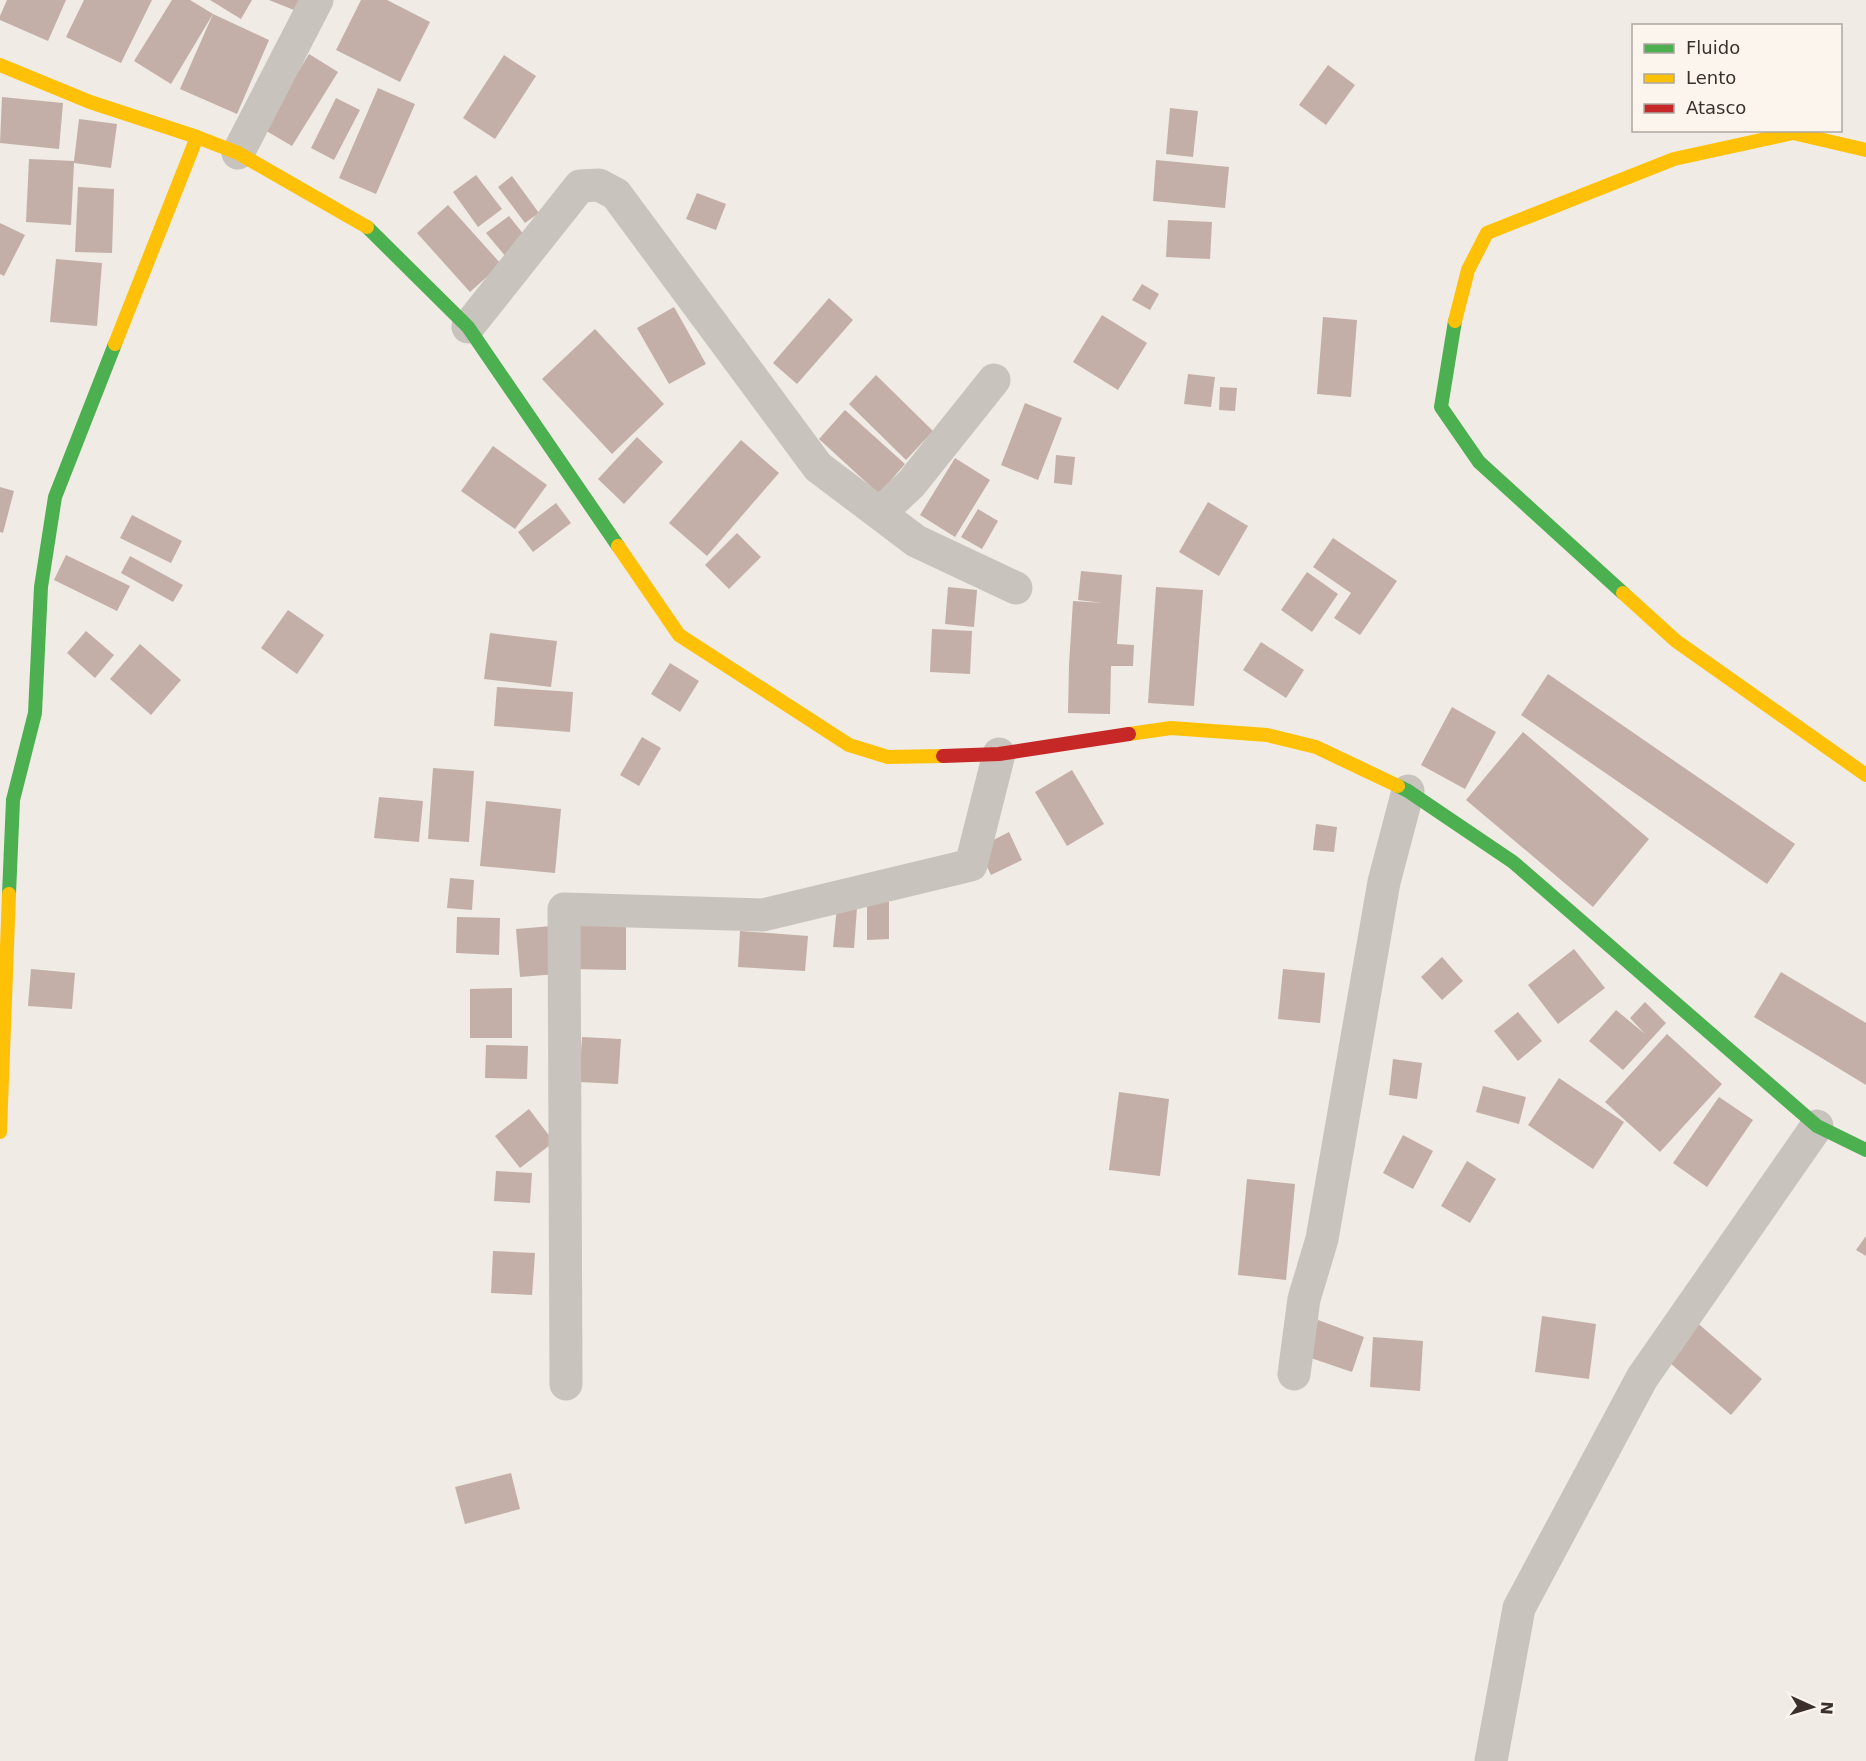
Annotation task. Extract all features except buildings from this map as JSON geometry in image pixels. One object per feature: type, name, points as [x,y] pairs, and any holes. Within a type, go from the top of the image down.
[{"type":"street","points":[[238,153],[317,0]]},
{"type":"street","points":[[0,65],[90,102],[238,153],[366,226],[468,327],[679,635],[849,745],[888,757],[999,754],[1171,728],[1267,735],[1316,747],[1408,791],[1513,862],[1817,1126],[1866,1150]]},
{"type":"street","points":[[1866,150],[1793,133],[1684,156],[1487,233],[1468,270],[1452,334],[1441,407],[1479,462],[1676,641],[1866,776]]},
{"type":"street","points":[[0,1131],[13,800],[35,713],[41,587],[55,497],[197,137]]},
{"type":"street","points":[[468,327],[580,186],[599,185],[616,194],[818,467],[916,540],[1016,588]]},
{"type":"street","points":[[880,513],[911,484],[994,380]]},
{"type":"street","points":[[566,1384],[564,909],[763,915],[971,865],[999,754]]},
{"type":"street","points":[[1294,1374],[1304,1299],[1322,1239],[1384,882],[1408,791]]},
{"type":"street","points":[[1491,1761],[1519,1608],[1642,1378],[1817,1126]]},
{"type":"traffic: fast","points":[[367,227],[468,327],[618,546]]},
{"type":"traffic: fast","points":[[1455,321],[1441,407],[1479,462],[1623,593]]},
{"type":"traffic: fast","points":[[9,894],[13,800],[35,713],[41,587],[55,497],[115,344]]},
{"type":"traffic: fast","points":[[1398,786],[1513,862],[1817,1126],[1866,1150]]},
{"type":"traffic: slow","points":[[0,65],[90,102],[238,153],[367,227]]},
{"type":"traffic: slow","points":[[1455,321],[1468,270],[1487,233],[1674,159],[1793,133],[1866,150]]},
{"type":"traffic: slow","points":[[115,344],[197,137]]},
{"type":"traffic: slow","points":[[618,546],[679,635],[849,745],[888,757],[943,756]]},
{"type":"traffic: slow","points":[[1623,593],[1676,641],[1866,775]]},
{"type":"traffic: slow","points":[[1129,734],[1171,728],[1267,735],[1316,747],[1398,786]]},
{"type":"traffic: slow","points":[[0,1132],[9,894]]},
{"type":"traffic: jam","points":[[943,756],[999,754],[1129,734]]}]
